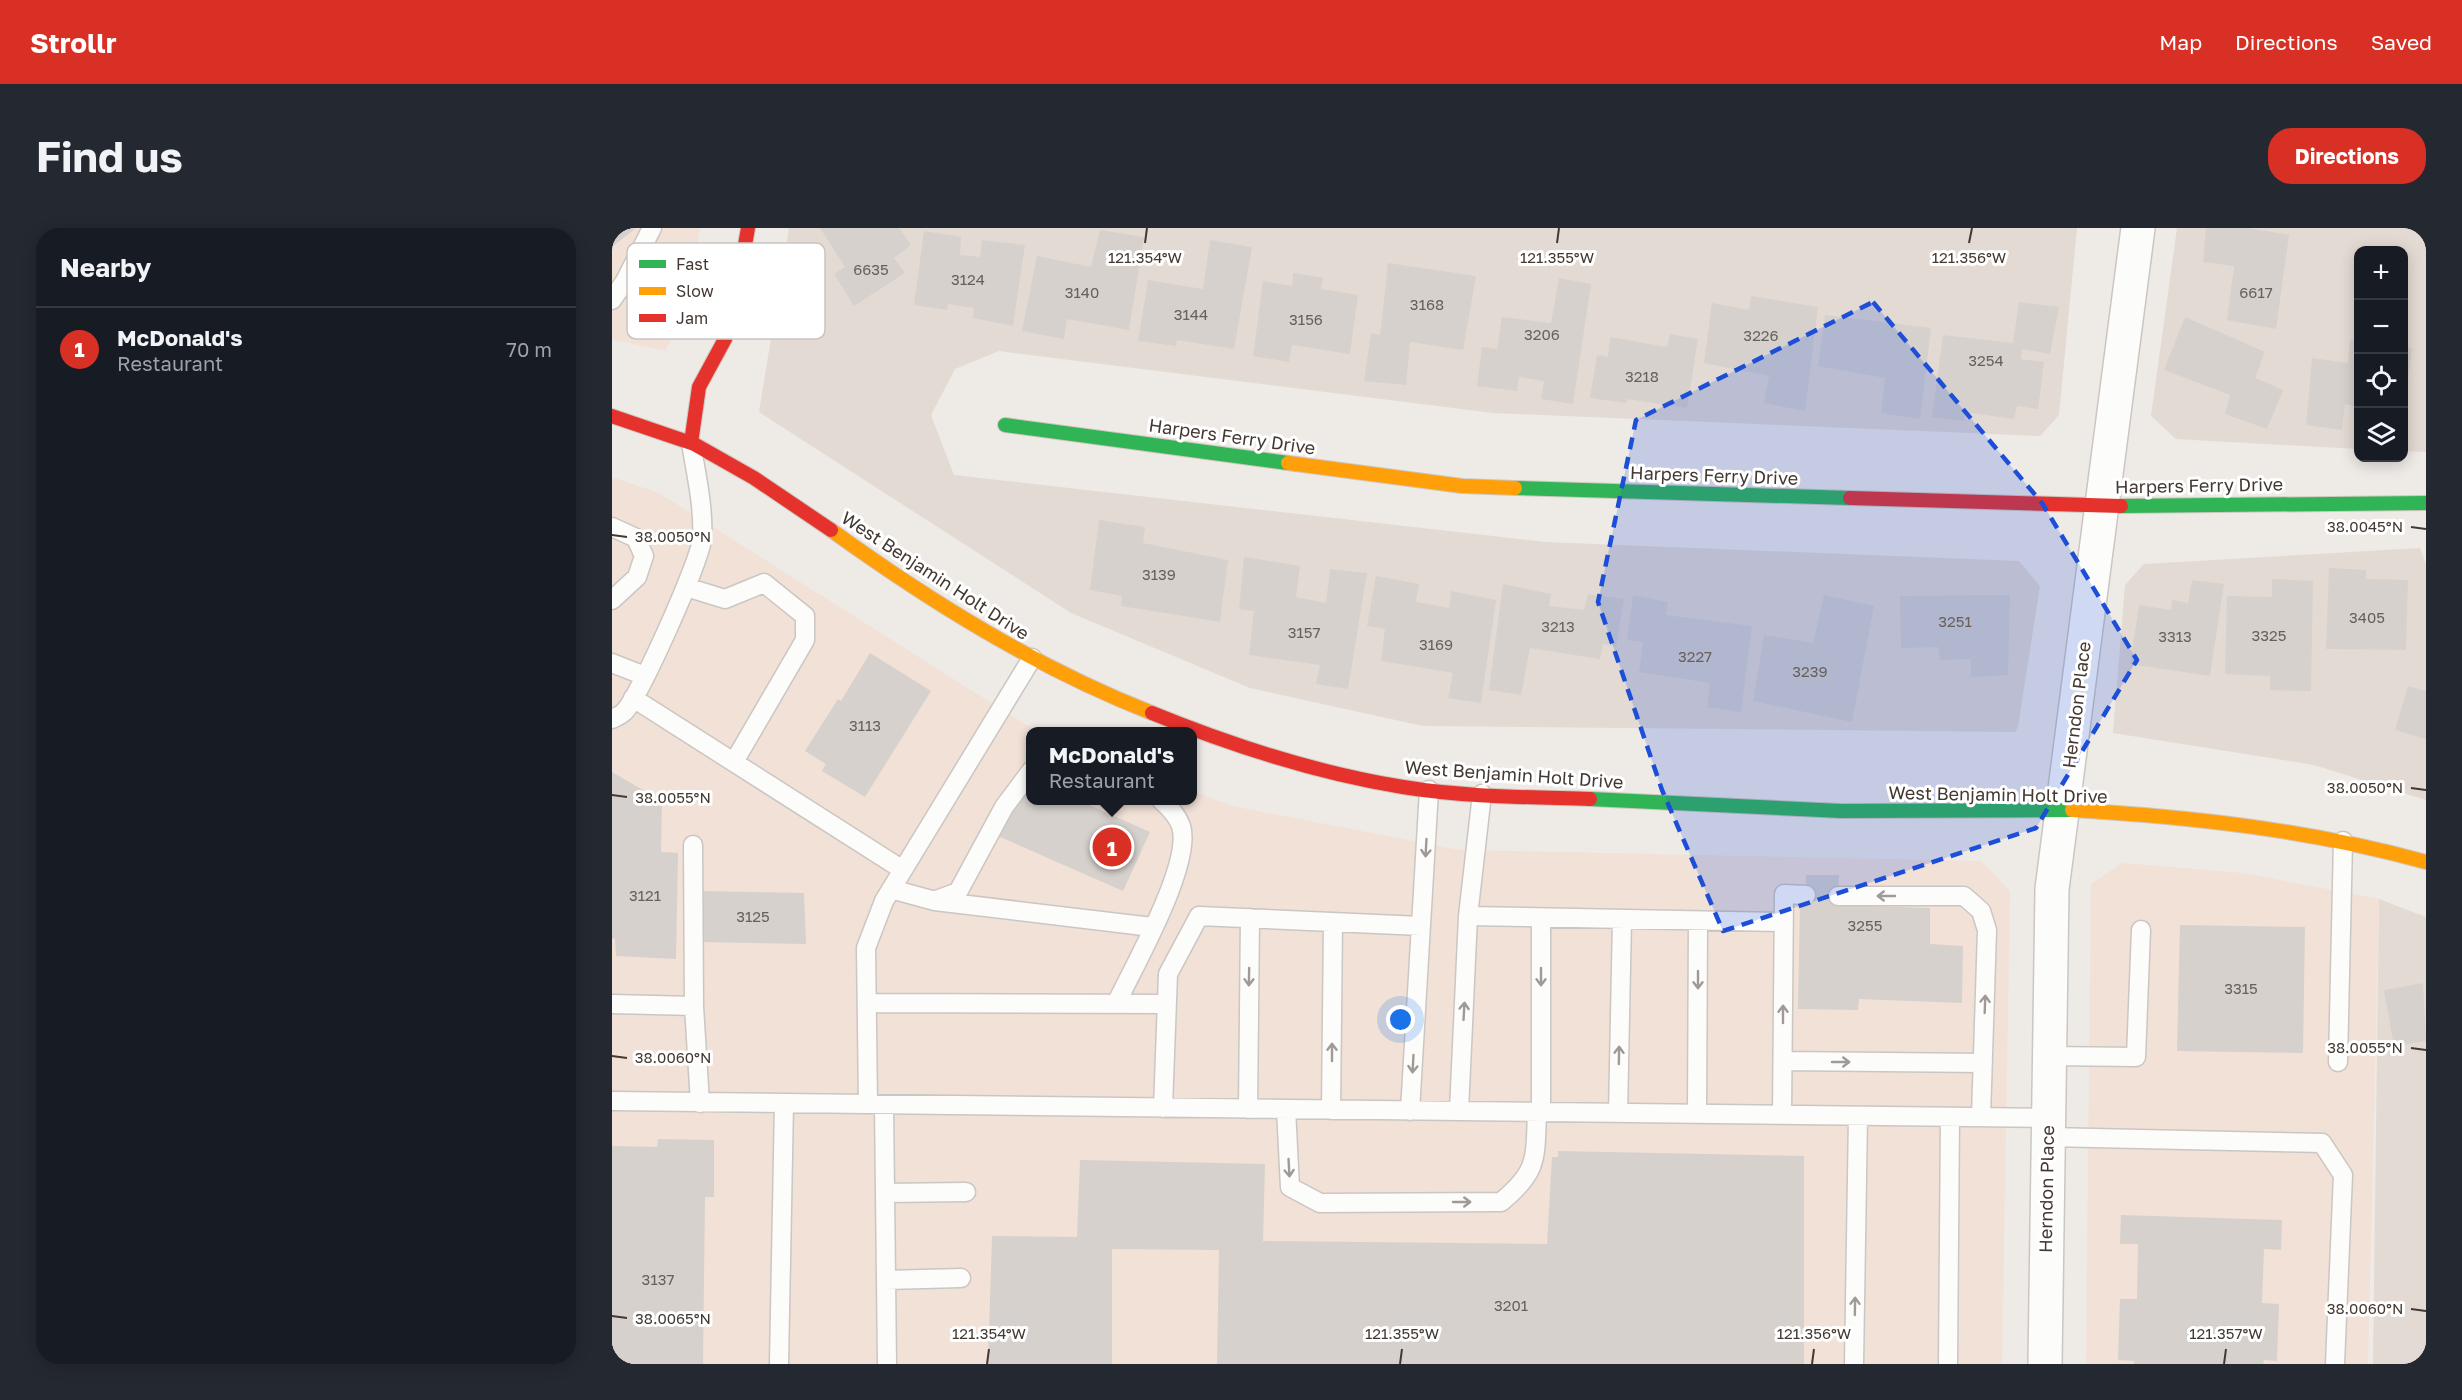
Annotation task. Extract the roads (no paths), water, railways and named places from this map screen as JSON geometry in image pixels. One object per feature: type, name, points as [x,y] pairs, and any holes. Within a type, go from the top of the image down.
[{"type":"main road","points":[[745,243],[748,228]]},
{"type":"main road","points":[[691,443],[699,387],[725,339]]},
{"type":"main road","name":"West Benjamin Holt Drive","points":[[612,416],[691,443],[758,481],[922,594],[1032,658],[1123,703],[1189,727]]},
{"type":"main road","name":"Harpers Ferry Drive","points":[[1005,425],[1462,486],[2103,506],[2426,503]]},
{"type":"main road","name":"West Benjamin Holt Drive","points":[[1197,730],[1242,746],[1377,782],[1429,790],[1871,812],[2064,810],[2206,821],[2370,845],[2426,862]]},
{"type":"street","name":"Herndon Place","points":[[2045,1364],[2052,889],[2138,228]]},
{"type":"lane","points":[[645,243],[652,228]]},
{"type":"lane","points":[[612,300],[627,279]]},
{"type":"lane","points":[[612,719],[624,712],[645,676],[686,587],[702,541],[699,488],[691,443]]},
{"type":"lane","points":[[612,527],[636,538],[644,556],[637,577],[612,600]]},
{"type":"lane","points":[[686,587],[725,599],[764,583],[806,616],[805,640],[734,762]]},
{"type":"lane","points":[[887,1364],[885,1193],[867,1003],[866,948],[884,901],[1032,658]]},
{"type":"lane","points":[[612,663],[645,676]]},
{"type":"lane","points":[[633,698],[903,870]]},
{"type":"lane","points":[[934,901],[958,892],[1004,807],[1026,778]]},
{"type":"lane","points":[[1410,1111],[1429,790]]},
{"type":"lane","points":[[1459,1111],[1468,916],[1482,794]]},
{"type":"lane","points":[[1116,1004],[1174,880],[1182,853],[1181,827],[1172,809],[1166,805]]},
{"type":"lane","points":[[2338,1062],[2343,841]]},
{"type":"lane","points":[[693,845],[694,1006],[700,1102]]},
{"type":"lane","points":[[891,889],[934,901],[1152,927]]},
{"type":"lane","points":[[1782,1115],[1784,894],[1806,895]]},
{"type":"lane","points":[[1838,896],[1964,896],[1981,911],[1987,930],[1981,1117]]},
{"type":"lane","points":[[1163,1108],[1168,974],[1199,916],[1421,926]]},
{"type":"lane","points":[[1468,916],[1783,922]]},
{"type":"lane","points":[[1248,1109],[1250,918]]},
{"type":"lane","points":[[1286,1109],[1290,1187],[1320,1203],[1501,1202],[1522,1185],[1535,1161],[1539,1112],[1541,919]]},
{"type":"lane","points":[[1618,1113],[1622,920]]},
{"type":"lane","points":[[1696,1114],[1698,921]]},
{"type":"lane","points":[[1331,1110],[1333,922]]},
{"type":"lane","points":[[2049,1056],[2136,1057],[2141,930]]},
{"type":"lane","points":[[867,1003],[1167,1004]]},
{"type":"lane","points":[[612,1004],[694,1006]]},
{"type":"lane","points":[[1783,1061],[1983,1063]]},
{"type":"lane","points":[[612,1101],[1981,1117],[2048,1128],[2322,1143],[2343,1174],[2335,1364]]},
{"type":"lane","points":[[779,1364],[784,1103]]},
{"type":"lane","points":[[1854,1364],[1858,1116]]},
{"type":"lane","points":[[1948,1364],[1950,1117]]},
{"type":"lane","points":[[885,1193],[966,1192]]},
{"type":"lane","points":[[886,1280],[962,1278]]},
{"type":"place","name":"McDonald's","points":[[1112,847]]}]
